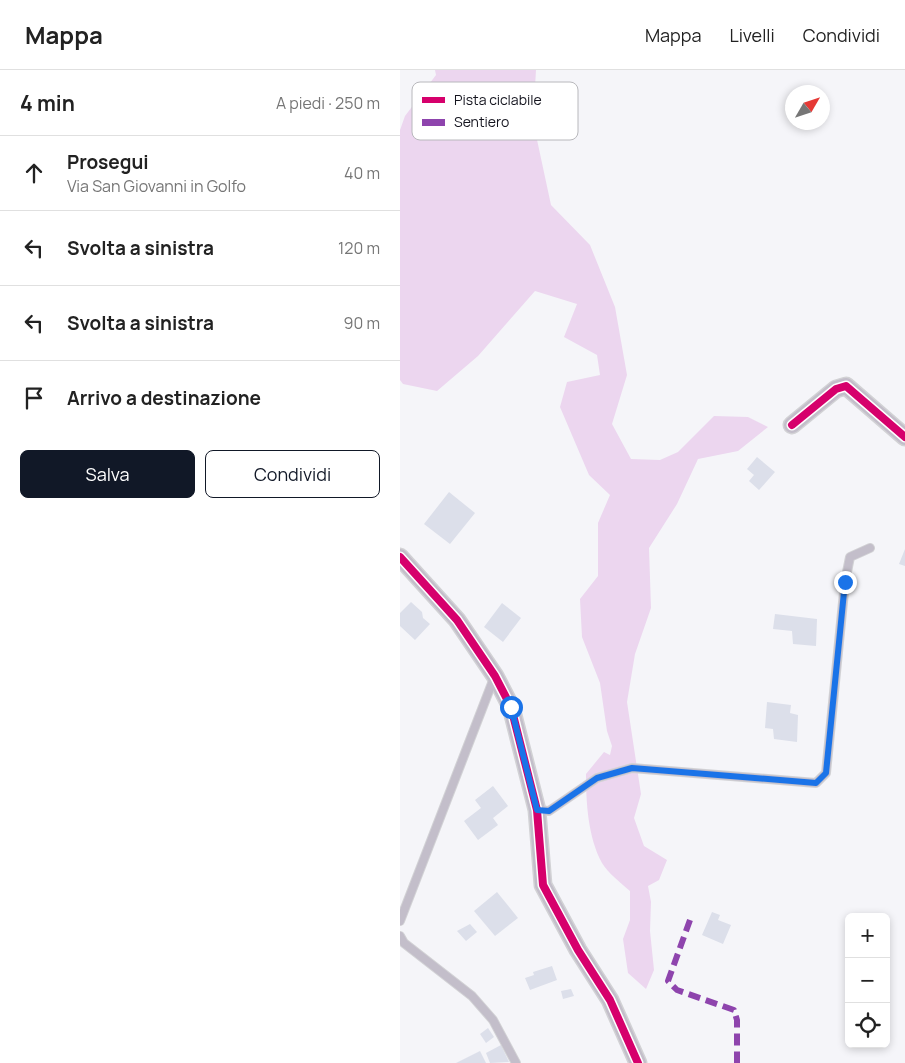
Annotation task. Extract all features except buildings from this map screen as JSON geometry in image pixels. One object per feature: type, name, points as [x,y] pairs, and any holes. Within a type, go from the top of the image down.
[{"type":"street","points":[[792,425],[836,389],[846,386],[905,437]]},
{"type":"street","points":[[400,557],[457,620],[495,676],[511,707],[537,810],[543,885],[578,950],[610,1000],[638,1063]]},
{"type":"lane","points":[[537,810],[549,811],[597,778],[632,768],[816,783],[826,773],[845,582],[850,557],[870,548]]},
{"type":"lane","points":[[400,921],[495,676]]},
{"type":"lane","points":[[400,936],[404,943],[472,996],[493,1020],[516,1063]]},
{"type":"shaded area","points":[[435,70],[536,70],[535,82],[431,82],[436,75]]},
{"type":"shaded area","points":[[412,107],[412,140],[537,140],[551,205],[590,245],[615,307],[627,375],[612,424],[631,459],[660,460],[678,452],[714,416],[748,417],[768,427],[738,451],[698,459],[677,504],[649,548],[651,608],[635,654],[627,702],[641,794],[634,818],[644,846],[667,860],[659,880],[648,886],[651,902],[650,931],[654,970],[646,989],[628,973],[623,939],[630,920],[630,891],[602,863],[591,831],[587,808],[586,774],[604,752],[610,755],[612,746],[607,731],[600,683],[582,637],[580,599],[598,576],[598,523],[610,495],[589,475],[560,407],[567,382],[600,375],[597,355],[564,337],[577,304],[535,291],[478,356],[437,391],[403,384],[400,380],[400,130],[405,116]]},
{"type":"marked path","points":[[690,920],[668,981],[677,990],[734,1010],[737,1020],[737,1063]]},
{"type":"cycle path","points":[[792,425],[836,389],[846,386],[905,437]]},
{"type":"cycle path","points":[[400,557],[457,620],[495,676],[511,707],[537,810],[543,885],[578,950],[610,1000],[638,1063]]},
{"type":"route","points":[[511,707],[537,810],[549,811],[597,778],[632,768],[816,783],[826,773],[845,582]]}]
